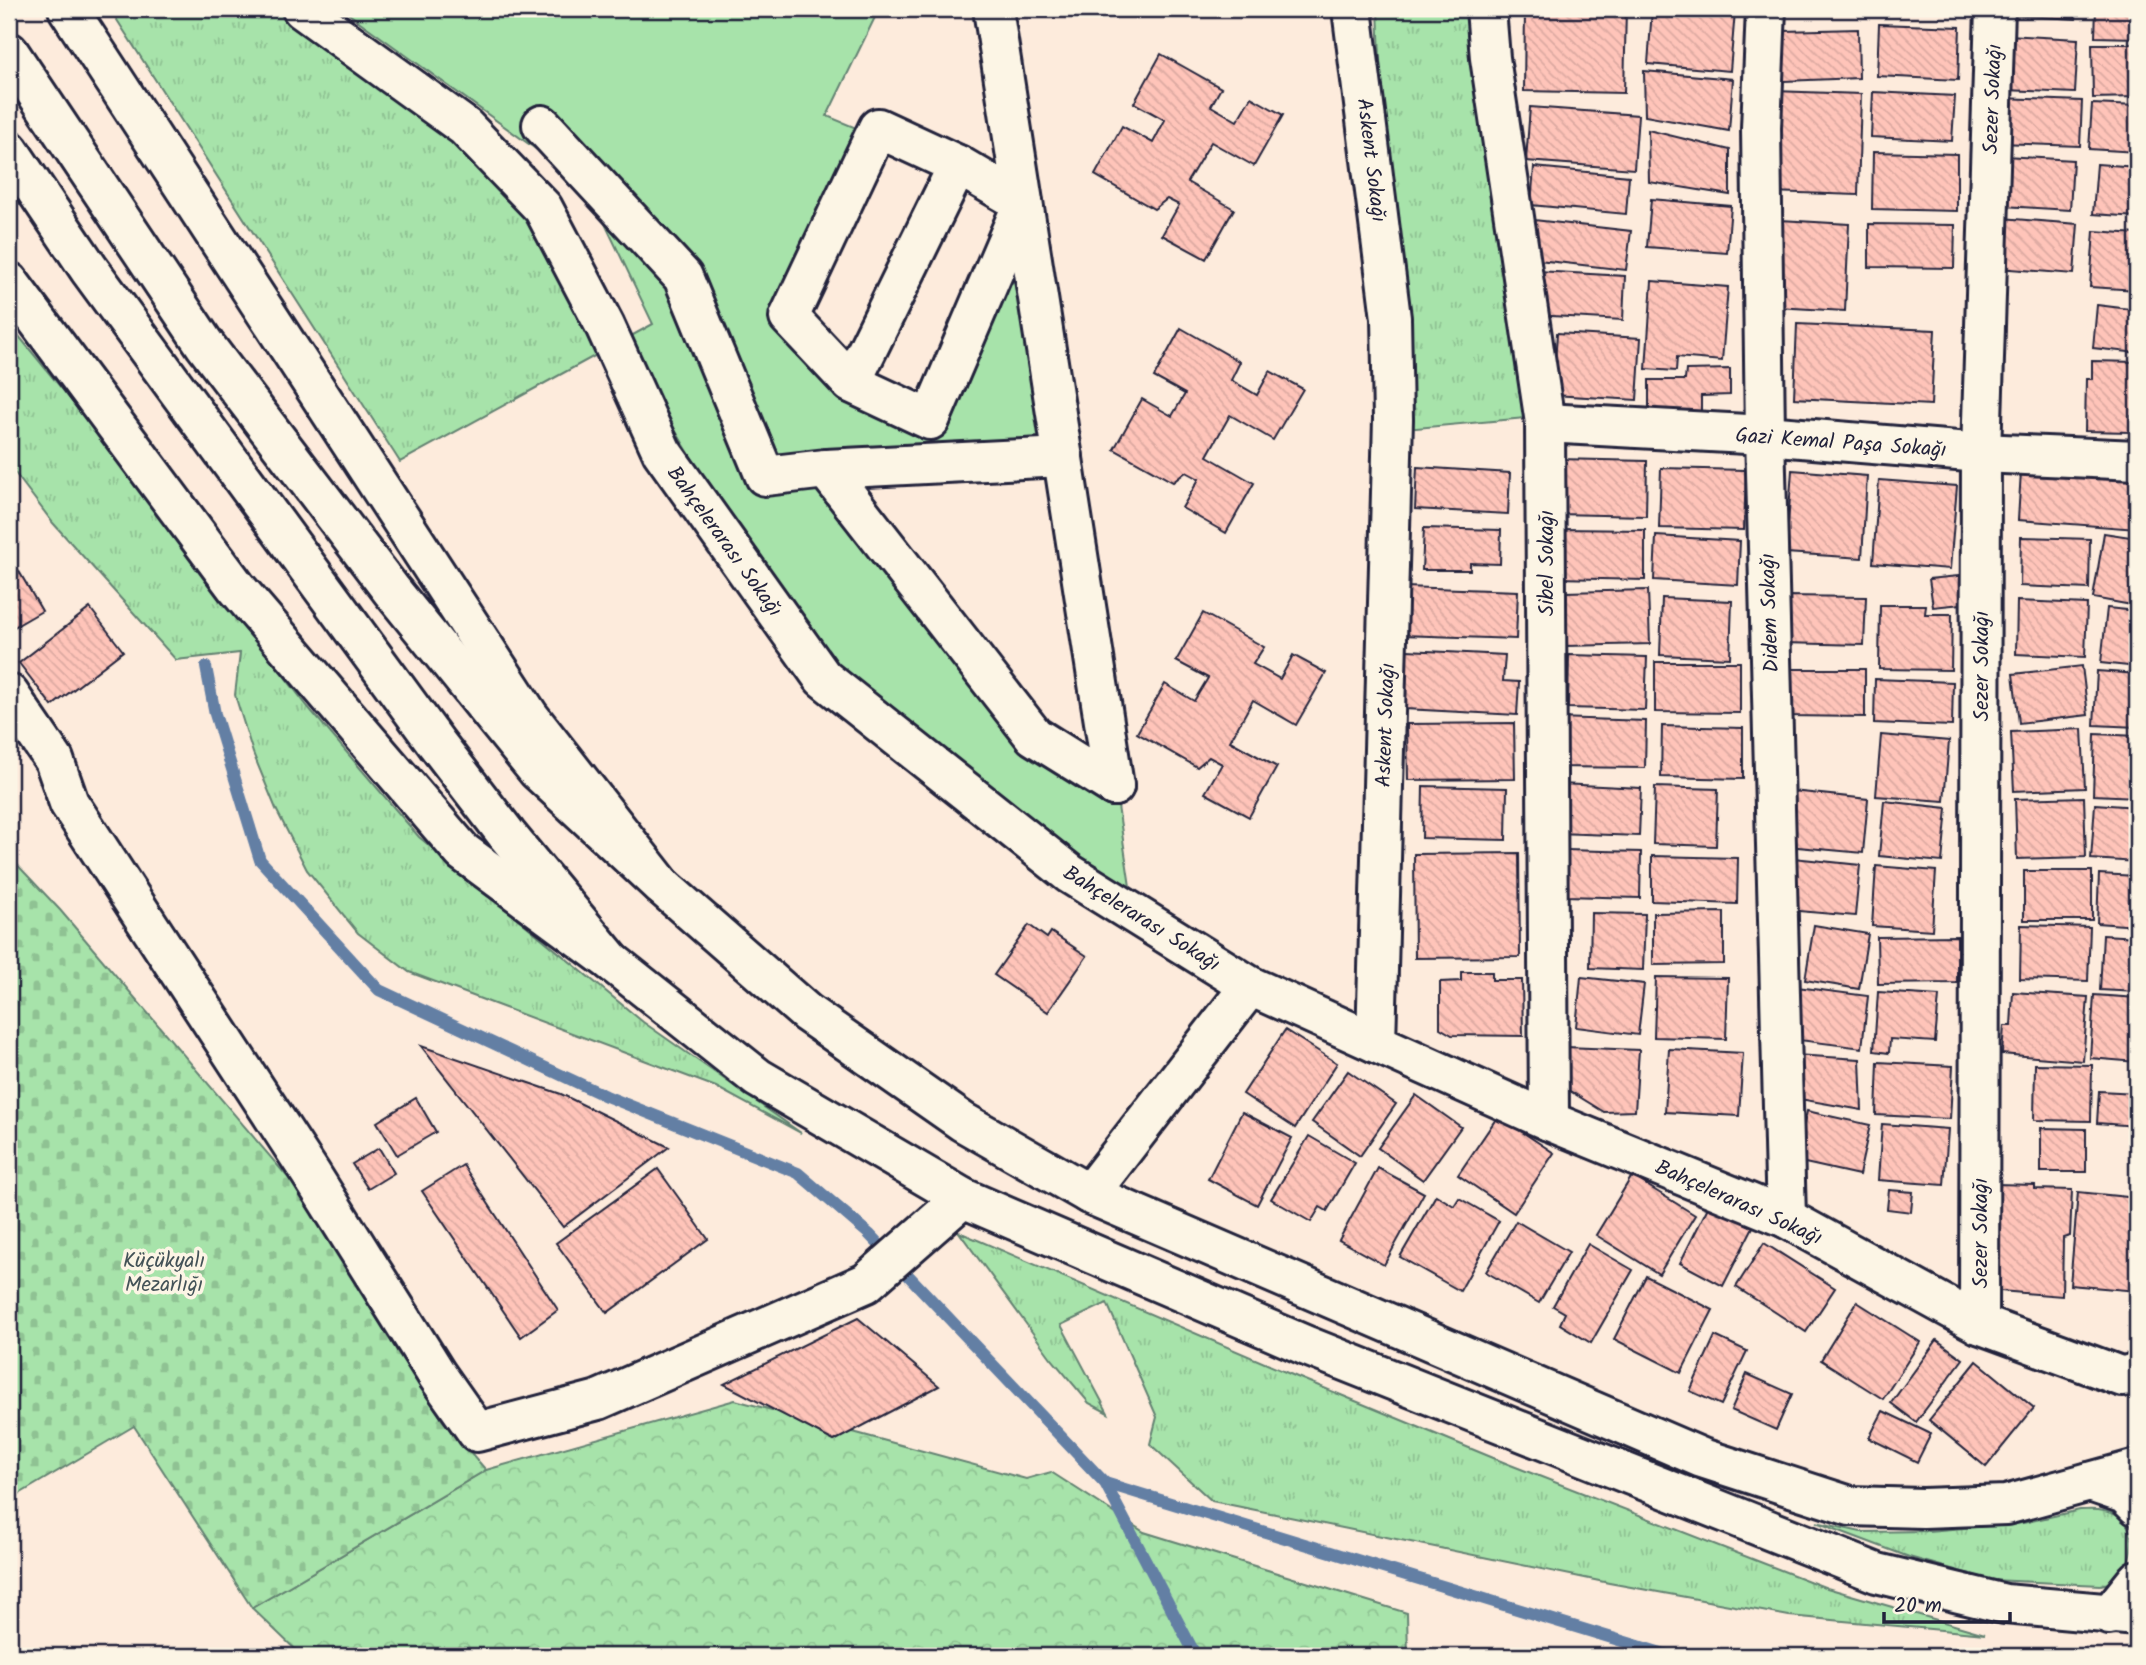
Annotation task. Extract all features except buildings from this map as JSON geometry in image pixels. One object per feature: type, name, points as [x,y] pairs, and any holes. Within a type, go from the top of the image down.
[{"type":"main road","points":[[68,9],[530,716],[662,886]]},
{"type":"main road","name":"Bahçelerarası Sokağı","points":[[303,9],[465,127],[543,208],[605,326],[662,452],[823,678],[1070,874],[1250,986]]},
{"type":"main road","points":[[826,469],[1034,736],[1114,786],[993,9]]},
{"type":"main road","name":"Askent Sokağı","points":[[1352,9],[1391,318],[1393,419],[1376,1043]]},
{"type":"main road","name":"Sibel Sokağı","points":[[1486,9],[1490,58],[1545,423],[1549,1121]]},
{"type":"main road","name":"Didem Sokağı","points":[[1766,9],[1761,128],[1765,435],[1786,1218]]},
{"type":"main road","name":"Sezer Sokağı","points":[[1979,1324],[1981,453],[1995,9]]},
{"type":"main road","points":[[9,52],[205,345],[392,591],[537,770],[662,886],[807,1013],[963,1122],[1089,1194],[1702,1458],[1850,1506],[1923,1508],[2006,1505],[2137,1469]]},
{"type":"main road","points":[[542,125],[683,276],[765,476],[826,469],[1063,457]]},
{"type":"main road","points":[[878,128],[958,165],[1023,203],[930,420],[851,383],[789,317],[878,128]]},
{"type":"main road","points":[[9,150],[89,269],[428,733],[507,835],[612,962]]},
{"type":"main road","points":[[851,383],[958,165]]},
{"type":"main road","points":[[9,282],[236,587],[463,852],[612,962],[758,1078],[963,1198],[1307,1346],[1877,1573],[2005,1604],[2123,1615],[2137,1580]]},
{"type":"main road","name":"Gazi Kemal Paşa Sokağı","points":[[1545,423],[1765,435],[1981,453],[2137,460]]},
{"type":"main road","points":[[9,694],[54,760],[69,803],[477,1432],[598,1400],[872,1278],[963,1198]]},
{"type":"main road","points":[[1089,1194],[1250,986],[1376,1043]]},
{"type":"main road","name":"Bahçelerarası Sokağı","points":[[1376,1043],[1549,1121],[1786,1218],[1979,1324],[2123,1377],[2137,1372]]},
{"type":"main road","points":[[2090,1482],[2137,1445]]},
{"type":"main road","points":[[2090,1482],[2125,1494],[2137,1506]]},
{"type":"green space","points":[[110,9],[282,9],[543,208],[622,341],[400,462]]},
{"type":"green space","points":[[342,9],[879,9],[827,116],[866,132],[789,317],[929,417],[1023,203],[1049,446],[827,469],[1034,736],[1115,786],[1135,920],[823,678],[622,341],[653,324],[587,186]]},
{"type":"green space","points":[[1378,9],[1503,9],[1537,417],[1395,430]]},
{"type":"green space","points":[[9,324],[85,417],[308,707],[419,837],[643,1022],[801,1133],[716,1087],[409,972],[358,933],[307,870],[276,809],[253,753],[235,695],[240,653],[176,660],[53,523],[9,465]]},
{"type":"green space","name":"Küçükyalı Mezarlığı","points":[[9,856],[60,910],[291,1181],[443,1421],[486,1470],[252,1608],[134,1426],[9,1500]]},
{"type":"green space","points":[[959,1232],[1508,1464],[1827,1588],[1985,1634],[1789,1616],[1609,1583],[1212,1501],[1150,1444],[1157,1417],[1107,1303],[1061,1325],[1108,1413],[1089,1403],[1051,1358]]},
{"type":"green space","points":[[735,1400],[1026,1479],[1051,1472],[1144,1532],[1407,1613],[1408,1656],[302,1656],[252,1608],[486,1470]]},
{"type":"green space","points":[[2080,1510],[2101,1510],[2116,1515],[2129,1529],[2131,1549],[2120,1580],[2101,1585],[1991,1580],[1909,1557],[1816,1522],[1861,1532],[1928,1531],[2023,1523]]},
{"type":"waterway","points":[[206,667],[215,714],[260,860],[379,990],[606,1096],[798,1173],[869,1234],[1105,1483],[1196,1656]]},
{"type":"waterway","points":[[1105,1483],[1671,1656]]}]
